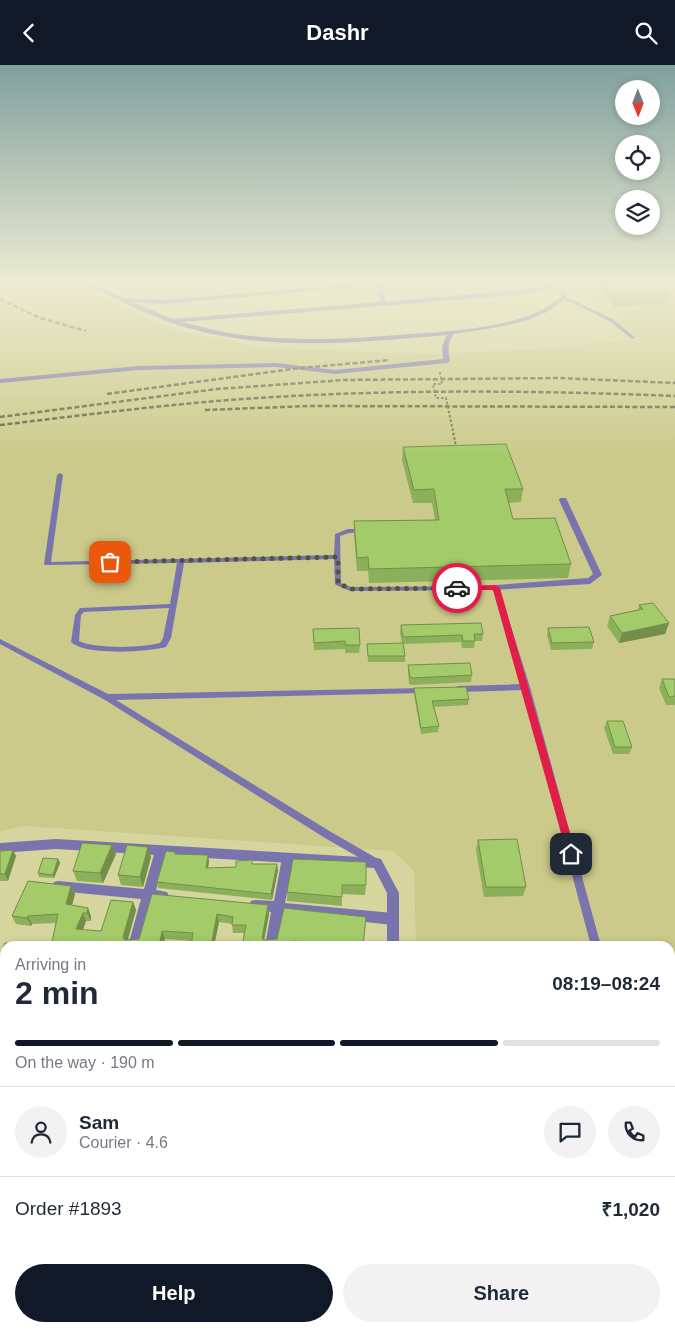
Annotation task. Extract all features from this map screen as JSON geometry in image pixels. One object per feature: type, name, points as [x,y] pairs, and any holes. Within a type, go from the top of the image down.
[{"type":"street","points":[[286,341],[346,341]]},
{"type":"street","points":[[0,381],[139,368],[276,365],[335,371],[420,364],[447,361],[445,347],[446,341]]},
{"type":"street","points":[[496,588],[590,581],[598,575],[563,500]]},
{"type":"street","points":[[0,848],[56,845],[377,863],[393,893],[393,941]]},
{"type":"street","points":[[135,941],[161,851]]},
{"type":"street","points":[[272,941],[288,858]]},
{"type":"street","points":[[42,884],[178,898]]},
{"type":"street","points":[[238,903],[393,919]]},
{"type":"lane","points":[[60,475],[47,564],[338,557]]},
{"type":"lane","points":[[374,531],[348,531],[337,535],[338,583],[350,589],[496,588],[526,687],[595,941]]},
{"type":"lane","points":[[172,606],[82,610],[78,615],[75,642],[80,645],[103,648],[158,647],[166,638],[181,561]]},
{"type":"lane","points":[[0,641],[108,697],[328,835],[377,863]]},
{"type":"lane","points":[[446,689],[526,687]]},
{"type":"lane","points":[[108,697],[436,690]]},
{"type":"path","points":[[440,372],[442,384],[433,384],[436,398],[446,398],[457,450]]},
{"type":"shaded area","points":[[0,341],[229,341],[264,348],[425,354],[530,350],[619,341],[675,341],[675,941],[416,941],[414,871],[393,851],[25,826],[0,831]]},
{"type":"building","points":[[506,444],[523,489],[505,489],[513,519],[555,518],[571,564],[369,569],[368,557],[357,558],[354,521],[439,520],[434,489],[414,490],[403,447]]},
{"type":"building","points":[[653,603],[669,623],[622,633],[610,616],[643,609],[639,605]]},
{"type":"building","points":[[481,623],[483,634],[474,634],[475,641],[463,641],[462,635],[403,637],[401,625]]},
{"type":"building","points":[[589,627],[594,642],[552,643],[548,628]]},
{"type":"building","points":[[359,628],[360,645],[345,645],[345,641],[314,643],[313,629]]},
{"type":"building","points":[[403,643],[405,656],[368,656],[367,644]]},
{"type":"building","points":[[470,663],[472,675],[413,678],[410,677],[408,665]]},
{"type":"building","points":[[662,679],[675,679],[675,696],[669,697]]},
{"type":"building","points":[[466,687],[469,699],[432,701],[439,726],[421,728],[414,688]]},
{"type":"building","points":[[607,721],[623,721],[632,747],[615,747]]},
{"type":"building","points":[[517,839],[526,887],[486,887],[478,840]]},
{"type":"building","points":[[82,843],[112,845],[100,873],[73,871]]},
{"type":"building","points":[[127,845],[148,847],[140,877],[118,875]]},
{"type":"building","points":[[13,850],[5,874],[0,874],[0,851]]},
{"type":"building","points":[[166,851],[175,852],[175,854],[208,855],[206,868],[236,867],[236,861],[252,860],[252,864],[277,864],[271,894],[157,882]]},
{"type":"building","points":[[43,858],[58,859],[53,875],[38,873]]},
{"type":"building","points":[[293,859],[366,862],[366,885],[342,885],[342,897],[287,892]]},
{"type":"building","points":[[28,881],[71,886],[66,904],[88,908],[87,913],[83,913],[76,929],[101,931],[111,900],[133,902],[123,937],[125,940],[139,939],[152,894],[268,905],[262,938],[264,940],[277,939],[284,908],[366,917],[364,941],[243,941],[246,925],[232,925],[233,917],[217,914],[212,941],[192,941],[193,933],[162,931],[160,941],[52,941],[58,914],[28,916],[27,918],[12,916]]},
{"type":"railway","points":[[107,394],[300,368],[390,360]]},
{"type":"railway","points":[[0,417],[217,389],[344,380],[559,378],[675,383]]},
{"type":"railway","points":[[0,425],[200,402],[285,396],[396,392],[508,392],[675,396]]},
{"type":"railway","points":[[205,410],[309,406],[675,407]]},
{"type":"way so far","points":[[110,562],[338,557],[338,583],[350,589],[457,588]]},
{"type":"route","points":[[457,588],[496,588],[526,687],[571,854]]}]
